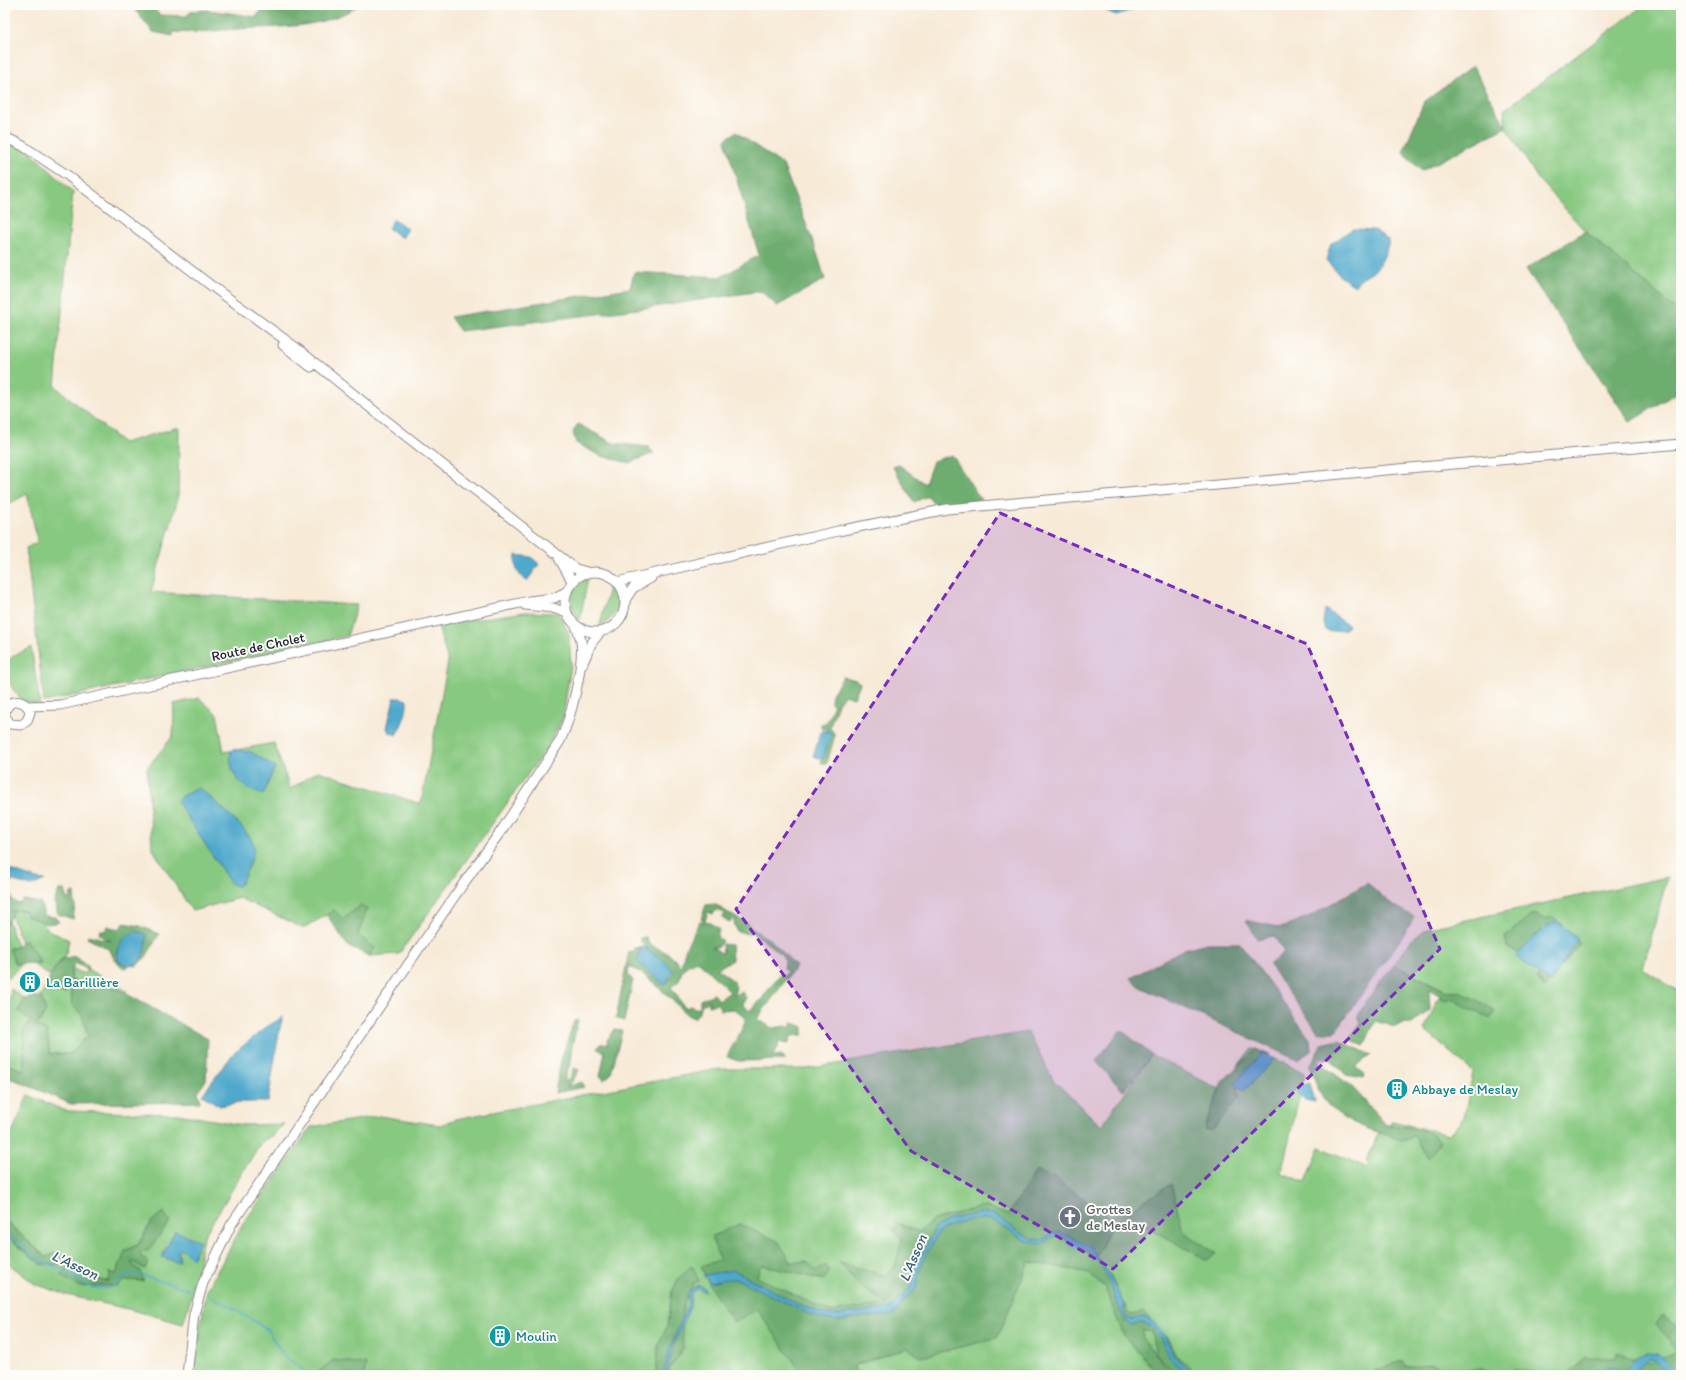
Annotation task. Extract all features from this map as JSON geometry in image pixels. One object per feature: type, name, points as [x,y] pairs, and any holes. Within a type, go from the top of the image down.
[{"type":"main road","points":[[5,137],[54,166],[239,306],[253,321],[316,370],[360,400],[576,569],[587,572],[604,573],[618,582],[625,600]]},
{"type":"main road","points":[[618,582],[947,509],[1681,444]]},
{"type":"main road","points":[[557,554],[572,581]]},
{"type":"main road","points":[[576,626],[590,632],[600,632],[608,629],[621,617],[625,600],[633,588],[670,570]]},
{"type":"main road","points":[[187,1375],[194,1314],[203,1282],[222,1242],[244,1205],[555,750],[566,727],[578,675],[581,641],[576,626],[567,613],[564,605],[566,592],[572,581],[587,572]]},
{"type":"main road","points":[[507,606],[529,601],[554,598],[566,592]]},
{"type":"main road","points":[[507,606],[540,606],[553,608],[567,613]]},
{"type":"main road","name":"Route de Cholet","points":[[6,720],[14,726],[21,725],[29,718],[60,705],[507,606]]},
{"type":"main road","points":[[578,675],[591,644],[600,632]]},
{"type":"main road","name":"Route de Cholet","points":[[5,711],[9,704],[16,701],[23,702],[28,706],[60,705]]},
{"type":"main road","points":[[28,706],[29,718]]},
{"type":"highlighted area","points":[[1000,513],[1307,644],[1440,949],[1113,1269],[911,1151],[736,909]]},
{"type":"green space","points":[[131,5],[150,5],[160,15],[187,16],[191,11],[209,10],[256,17],[266,5],[359,5],[345,13],[316,23],[285,27],[173,32],[173,36],[153,32]]},
{"type":"green space","points":[[1644,5],[1681,5],[1681,316],[1585,231],[1538,179],[1506,127],[1504,110]]},
{"type":"green space","points":[[1473,66],[1506,127],[1421,171],[1403,152],[1424,102]]},
{"type":"green space","points":[[736,132],[783,165],[815,247],[825,279],[777,306],[761,291],[646,308],[460,331],[450,317],[630,288],[634,272],[721,277],[759,255],[725,140]]},
{"type":"green space","points":[[5,139],[26,148],[73,192],[55,386],[123,443],[179,427],[178,498],[151,592],[357,605],[347,636],[44,702],[26,548],[38,542],[27,494],[5,506]]},
{"type":"green space","points":[[1585,231],[1681,314],[1681,390],[1630,422],[1526,269]]},
{"type":"green space","points":[[578,424],[613,443],[648,447],[654,453],[629,463],[601,456],[576,443],[573,432]]},
{"type":"green space","points":[[952,455],[981,500],[935,505],[928,496],[914,502],[893,467],[899,465],[925,484],[933,461]]},
{"type":"green space","points":[[588,578],[580,620],[575,614],[571,602],[572,596],[577,586]]},
{"type":"green space","points":[[610,583],[617,595],[617,607],[611,618],[600,625]]},
{"type":"green space","points":[[525,612],[558,613],[569,633],[571,665],[563,718],[546,749],[399,954],[369,956],[358,935],[333,910],[327,915],[303,928],[239,898],[192,911],[152,848],[147,768],[173,736],[174,704],[199,698],[217,714],[224,752],[274,743],[290,789],[318,771],[421,804],[448,662],[438,625]]},
{"type":"green space","points":[[31,647],[40,705],[22,699],[14,691],[8,679],[7,673],[7,667],[12,657]]},
{"type":"green space","points":[[843,677],[856,680],[860,683],[854,698],[844,695],[838,703],[830,727],[835,735],[827,763],[821,763],[827,729],[821,728],[821,724],[827,722],[834,704],[831,703],[832,694]]},
{"type":"green space","points":[[1667,877],[1643,969],[1681,993],[1681,1375],[196,1375],[196,1349],[207,1290],[243,1224],[311,1127],[379,1116],[440,1125],[456,1119],[718,1069],[806,1069],[1028,1032],[1053,1080],[1101,1126],[1152,1055],[1219,1089],[1252,1048],[1305,1073],[1281,1173],[1306,1182],[1320,1147],[1368,1168],[1370,1164],[1366,1162],[1379,1132],[1385,1135],[1392,1121],[1449,1135],[1464,1117],[1473,1072],[1424,1030],[1443,989],[1394,965],[1412,939],[1429,928]]},
{"type":"green space","points":[[1367,883],[1389,902],[1414,917],[1407,930],[1335,1032],[1319,1033],[1269,965],[1284,952],[1274,936],[1257,939],[1246,920],[1281,928],[1312,915]]},
{"type":"green space","points":[[59,890],[65,890],[66,898],[70,899],[71,893],[74,892],[75,906],[73,919],[58,914],[54,902]]},
{"type":"green space","points":[[5,892],[11,892],[12,900],[19,904],[23,900],[41,903],[44,916],[55,917],[59,922],[48,924],[27,916],[24,910],[13,911],[7,924],[5,923]]},
{"type":"green space","points":[[714,904],[718,906],[737,918],[745,921],[751,928],[772,941],[796,966],[757,1019],[772,1028],[786,1026],[791,1028],[791,1022],[803,1027],[803,1035],[791,1036],[788,1044],[778,1042],[778,1048],[771,1056],[782,1055],[786,1060],[738,1061],[727,1057],[745,1023],[746,1018],[734,1009],[721,1010],[717,1003],[709,1006],[709,1001],[700,1006],[699,1013],[694,1018],[691,1017],[646,977],[635,969],[629,967],[628,975],[633,980],[624,1021],[616,1018],[629,951],[634,953],[635,948],[645,945],[641,942],[640,938],[646,937],[649,944],[669,954],[681,966],[686,947],[700,921],[710,923],[719,929],[717,938],[722,940],[719,947],[712,947],[723,954],[722,944],[731,945],[732,960],[717,969],[731,979],[736,987],[734,996],[742,992],[746,997],[743,1004],[749,1011],[761,1000],[780,974],[784,976],[787,972],[784,968],[785,960],[781,954],[752,932],[748,934],[737,931],[733,919],[730,922],[722,918],[724,913],[716,910],[713,914],[708,912],[705,921],[701,919],[706,905]],"holes":[[[639,947],[641,952],[648,948],[649,955],[674,972],[667,983],[640,954]],[[698,961],[730,992],[719,1000],[714,994],[700,1000],[700,1005],[697,1009],[691,1006],[685,1008],[671,987],[679,981],[685,968]]]},
{"type":"green space","points":[[361,905],[367,909],[358,935],[375,948],[369,956],[347,945],[327,915],[333,909],[343,919]]},
{"type":"green space","points":[[24,910],[27,916],[42,922],[48,930],[69,940],[65,958],[61,959],[50,976],[31,963],[40,963],[25,939],[21,943],[11,914],[12,911]]},
{"type":"green space","points":[[1534,914],[1545,919],[1554,917],[1580,943],[1544,989],[1537,978],[1560,933],[1544,925],[1535,940],[1518,954],[1507,947],[1505,936]]},
{"type":"green space","points":[[8,920],[17,946],[10,949],[15,964],[21,964],[11,976],[5,978],[5,923],[7,923]]},
{"type":"green space","points":[[124,923],[140,926],[159,934],[146,957],[135,967],[133,961],[145,937],[135,930],[122,944],[115,957],[127,960],[128,967],[123,968],[114,959],[110,950],[87,938],[88,935],[111,941],[99,934],[100,930],[105,931],[108,926],[118,930]]},
{"type":"green space","points":[[25,939],[40,963],[15,964],[9,948],[15,948]]},
{"type":"green space","points":[[1207,943],[1240,943],[1310,1039],[1311,1051],[1297,1060],[1138,986],[1131,978],[1184,949]]},
{"type":"green space","points":[[75,956],[88,966],[88,970],[75,963],[71,969],[71,984],[72,980],[116,988],[208,1039],[206,1080],[198,1092],[200,1102],[71,1104],[13,1079],[5,1080],[5,1064],[24,1070],[23,1030],[31,1022],[19,1011],[24,999],[41,996],[46,1012],[37,1026],[47,1031],[50,1054],[71,1054],[88,1035],[82,1015],[72,1005],[71,988],[64,993],[47,984],[51,974],[62,959]]},
{"type":"green space","points":[[1394,965],[1445,991],[1459,992],[1476,999],[1495,1012],[1491,1019],[1453,999],[1444,1001],[1439,995],[1429,989],[1430,1010],[1412,1024],[1403,1023],[1395,1027],[1375,1021],[1364,1046],[1349,1039],[1361,1023],[1358,1015],[1379,983]]},
{"type":"green space","points":[[72,968],[84,974],[87,969],[127,991],[126,993],[116,988],[71,987]]},
{"type":"green space","points":[[47,984],[64,993],[71,987],[72,1005],[82,1015],[88,1035],[70,1054],[50,1054],[47,1031],[37,1026],[46,1012],[41,996]]},
{"type":"green space","points":[[11,989],[24,999],[19,1011],[31,1021],[23,1030],[24,1070],[5,1064],[5,999],[10,998]]},
{"type":"green space","points":[[578,1020],[571,1051],[572,1057],[564,1081],[569,1080],[574,1068],[579,1070],[572,1082],[566,1087],[582,1082],[584,1087],[555,1093],[561,1060],[574,1021]]},
{"type":"green space","points":[[615,1029],[622,1031],[611,1074],[604,1080],[600,1076],[605,1052],[597,1049],[600,1044],[608,1044],[607,1040]]},
{"type":"green space","points":[[1121,1030],[1152,1055],[1123,1091],[1096,1061]]},
{"type":"green space","points":[[1339,1040],[1371,1055],[1355,1067],[1365,1074],[1363,1078],[1346,1075],[1330,1058],[1320,1058],[1319,1062],[1356,1090],[1386,1125],[1416,1129],[1436,1138],[1440,1143],[1428,1158],[1414,1136],[1403,1141],[1360,1126],[1341,1115],[1324,1100],[1310,1066],[1322,1044]]},
{"type":"green space","points":[[1256,1049],[1270,1055],[1237,1086],[1239,1098],[1213,1129],[1204,1130],[1222,1082]]},
{"type":"green space","points":[[1681,1093],[1681,1163],[1678,1156],[1676,1139]]},
{"type":"green space","points":[[28,1095],[66,1111],[178,1114],[242,1125],[284,1124],[273,1135],[261,1142],[204,1236],[200,1251],[200,1269],[183,1324],[136,1311],[67,1295],[35,1284],[5,1261],[5,1235],[41,1264],[57,1264],[66,1269],[61,1276],[96,1286],[118,1286],[125,1279],[143,1281],[141,1271],[133,1266],[131,1261],[145,1268],[139,1254],[152,1221],[138,1245],[126,1250],[116,1274],[110,1280],[103,1281],[66,1262],[46,1257],[5,1220],[5,1133],[11,1135]]},
{"type":"green space","points":[[1036,1171],[1054,1178],[1109,1217],[1129,1211],[1171,1184],[1183,1231],[1217,1254],[1207,1260],[1138,1222],[1130,1222],[1110,1228],[1097,1256],[1110,1275],[1127,1310],[1131,1315],[1143,1312],[1165,1335],[1179,1358],[1199,1375],[1176,1375],[1156,1353],[1151,1332],[1142,1329],[1143,1339],[1173,1375],[1159,1375],[1124,1336],[1105,1288],[1089,1273],[1029,1262],[997,1338],[920,1357],[908,1348],[854,1365],[856,1375],[803,1375],[757,1309],[734,1322],[712,1290],[701,1266],[720,1260],[711,1237],[739,1224],[778,1241],[792,1263],[806,1261],[816,1271],[826,1265],[830,1272],[823,1280],[761,1265],[757,1277],[830,1312],[887,1304],[858,1284],[840,1263],[884,1275],[895,1267],[902,1239],[894,1231],[897,1223],[919,1232],[933,1220],[985,1206],[1008,1215]]},
{"type":"green space","points":[[163,1212],[170,1221],[149,1250],[139,1254],[148,1262],[145,1269],[131,1261],[133,1266],[141,1271],[143,1281],[125,1280],[118,1286],[106,1285],[80,1287],[61,1276],[66,1269],[57,1264],[41,1264],[5,1235],[5,1221],[46,1257],[60,1251],[66,1262],[103,1281],[109,1281],[110,1272],[116,1274],[126,1250],[138,1245],[152,1221]]},
{"type":"green space","points":[[692,1265],[699,1281],[694,1283],[685,1300],[682,1314],[683,1348],[668,1372],[669,1375],[656,1375],[658,1346],[667,1326],[672,1291],[679,1278]]},
{"type":"green space","points":[[1663,1315],[1681,1329],[1681,1372],[1668,1375],[1502,1375],[1516,1369],[1532,1373],[1567,1373],[1584,1358],[1614,1358],[1617,1352],[1641,1361],[1654,1362],[1677,1350],[1656,1324]]},
{"type":"green space","points":[[333,1360],[366,1364],[364,1375],[341,1373],[340,1375],[315,1375]]},
{"type":"green space","points":[[1402,1361],[1405,1366],[1430,1364],[1450,1370],[1481,1369],[1502,1375],[1373,1375],[1373,1371]]},
{"type":"water","points":[[1105,5],[1134,5],[1131,10],[1117,15],[1108,12]]},
{"type":"water","points":[[394,219],[408,229],[402,238],[388,228]]},
{"type":"water","points":[[1352,229],[1375,230],[1389,241],[1384,256],[1378,267],[1359,281],[1355,286],[1341,277],[1326,260],[1331,244]]},
{"type":"water","points":[[516,555],[531,557],[539,564],[527,581],[517,570],[515,563]]},
{"type":"water","points":[[1325,609],[1348,625],[1346,629],[1332,632],[1325,630],[1323,622]]},
{"type":"water","points":[[394,698],[407,700],[407,709],[396,735],[389,732],[387,728]]},
{"type":"water","points":[[822,730],[832,733],[823,759],[813,756]]},
{"type":"water","points":[[234,749],[246,752],[250,751],[275,767],[263,795],[248,789],[234,774],[231,751]]},
{"type":"water","points":[[199,788],[239,824],[252,840],[254,846],[253,855],[241,884],[238,886],[231,884],[177,801],[181,796]]},
{"type":"water","points":[[8,869],[36,879],[45,880],[32,886],[6,879]]},
{"type":"water","points":[[1556,921],[1578,938],[1551,982],[1548,982],[1516,956],[1535,936]]},
{"type":"water","points":[[141,932],[146,935],[143,955],[140,960],[131,965],[118,961],[118,951],[121,943],[130,934]]},
{"type":"water","points":[[641,946],[660,957],[673,970],[665,985],[637,962]]},
{"type":"water","points":[[283,1017],[279,1032],[268,1102],[239,1102],[220,1106],[202,1095],[233,1054],[265,1028]]},
{"type":"water","points":[[1262,1053],[1275,1059],[1244,1091],[1234,1084]]},
{"type":"water","points":[[1310,1083],[1315,1102],[1305,1100],[1296,1092],[1305,1084]]},
{"type":"water","points":[[982,1213],[994,1214],[1019,1232],[1033,1239],[1041,1240],[1054,1232],[1060,1232],[1090,1246],[1109,1275],[1124,1304],[1124,1310],[1127,1318],[1131,1320],[1143,1317],[1156,1325],[1161,1330],[1180,1362],[1195,1375],[1188,1375],[1174,1362],[1156,1331],[1151,1327],[1140,1322],[1131,1325],[1126,1322],[1102,1267],[1087,1250],[1071,1246],[1064,1238],[1057,1235],[1041,1244],[1024,1240],[991,1219],[968,1220],[949,1226],[939,1232],[922,1262],[916,1289],[904,1300],[896,1313],[888,1316],[860,1317],[841,1321],[828,1320],[813,1316],[737,1279],[728,1279],[710,1283],[703,1275],[734,1270],[798,1304],[827,1315],[839,1315],[892,1308],[912,1285],[918,1261],[936,1227],[951,1219]]},
{"type":"water","points":[[175,1231],[200,1241],[192,1259],[182,1249],[178,1251],[180,1261],[176,1262],[162,1257]]},
{"type":"water","points":[[699,1285],[704,1287],[705,1292],[698,1288],[691,1293],[690,1307],[673,1345],[666,1375],[663,1375],[669,1350],[688,1304],[688,1293]]},
{"type":"water","points":[[1646,1353],[1657,1354],[1669,1366],[1676,1368],[1681,1367],[1681,1374],[1661,1369],[1653,1360],[1649,1359],[1632,1375],[1610,1373],[1598,1375],[1605,1367],[1627,1369],[1636,1359]]},
{"type":"waterway","name":"L'Asson","points":[[5,1232],[40,1260],[66,1272],[92,1288],[111,1288],[125,1276],[133,1273],[189,1289]]},
{"type":"waterway","name":"L'Asson","points":[[208,1295],[233,1308],[268,1330],[283,1355],[310,1375]]},
{"type":"place","name":"La Barillière","points":[[30,982]]},
{"type":"place","name":"Abbaye de Meslay","points":[[1397,1089]]},
{"type":"place","name":"Grottes de Meslay","points":[[1070,1217]]},
{"type":"place","name":"Moulin","points":[[500,1336]]}]
